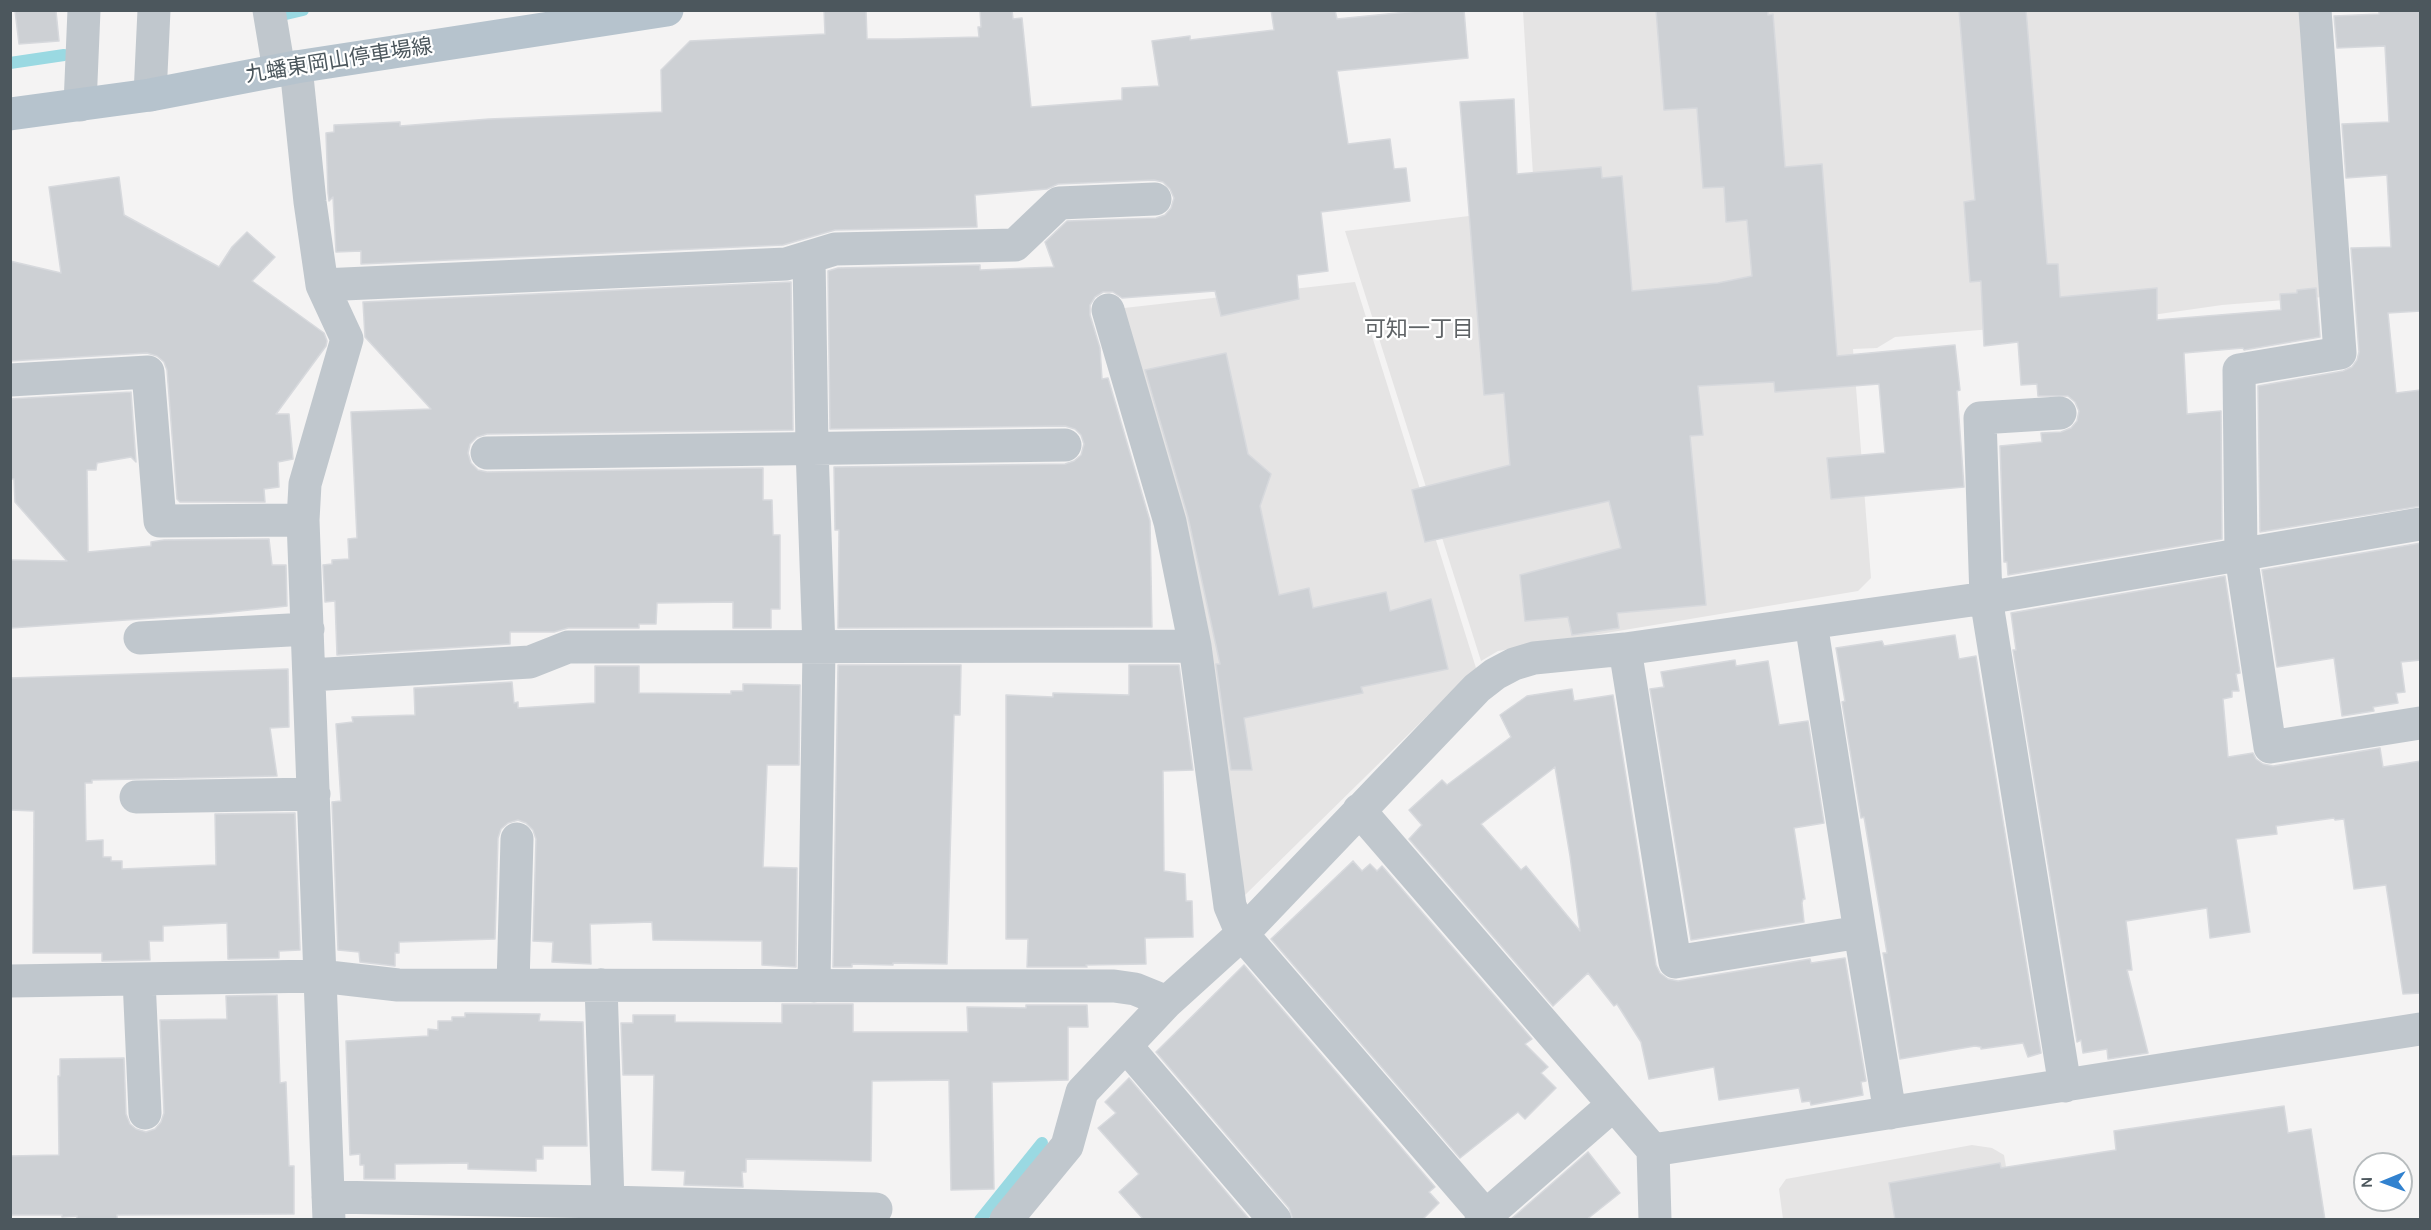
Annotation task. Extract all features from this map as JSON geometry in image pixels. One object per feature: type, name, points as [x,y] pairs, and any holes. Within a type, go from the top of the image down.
[{"type":"main road","name":"九蟠東岡山停車場線","points":[[10,114],[150,95],[288,68],[667,10]]},
{"type":"street","points":[[80,105],[84,10]]},
{"type":"street","points":[[150,95],[154,10]]},
{"type":"street","points":[[269,10],[288,68],[322,285],[347,339],[305,484],[303,520],[328,1208],[608,1202],[876,1209]]},
{"type":"street","points":[[2315,10],[2340,353],[2239,370],[2241,555],[2270,747],[2421,723]]},
{"type":"street","points":[[322,285],[786,264],[835,249],[1015,244],[1059,203],[1155,199]]},
{"type":"street","points":[[809,257],[812,448],[819,648],[814,986]]},
{"type":"street","points":[[1108,310],[1170,522],[1195,646],[1230,906],[1242,934],[1483,1217],[1613,1105]]},
{"type":"street","points":[[10,380],[148,372],[160,522],[303,520]]},
{"type":"street","points":[[2060,413],[1980,418],[1986,598],[2065,1086]]},
{"type":"street","points":[[487,453],[1065,445]]},
{"type":"street","points":[[1016,1216],[1067,1146],[1082,1092],[1167,1002],[1242,934],[1457,707],[1495,674],[1514,664],[1534,658],[1625,649],[1986,598],[2421,524]]},
{"type":"street","points":[[1810,623],[1890,1113]]},
{"type":"street","points":[[140,638],[308,629]]},
{"type":"street","points":[[310,675],[531,662],[568,647],[1195,646]]},
{"type":"street","points":[[1625,649],[1675,962],[1860,932]]},
{"type":"street","points":[[136,797],[314,794]]},
{"type":"street","points":[[1359,810],[1653,1150],[1655,1220]]},
{"type":"street","points":[[513,985],[517,839]]},
{"type":"street","points":[[10,981],[320,976],[398,985],[1114,986],[1135,988],[1167,1002]]},
{"type":"street","points":[[139,979],[145,1113]]},
{"type":"street","points":[[601,985],[608,1202]]},
{"type":"street","points":[[1653,1150],[2421,1029]]},
{"type":"street","points":[[1126,1046],[1275,1220]]},
{"type":"shaded area","points":[[1523,11],[2302,11],[2323,297],[2222,305],[2138,317],[1895,337],[1877,348],[1853,349],[1871,578],[1858,591],[1498,651],[1481,661],[1345,231],[1535,208]]},
{"type":"shaded area","points":[[1355,282],[1476,668],[1244,896],[1223,758],[1207,623],[1176,493],[1124,308]]},
{"type":"shaded area","points":[[1972,1145],[1992,1148],[2004,1155],[2015,1219],[1783,1219],[1779,1189],[1786,1179]]},
{"type":"building","points":[[824,10],[866,10],[867,39],[897,39],[979,37],[980,10],[1012,10],[1013,19],[1022,18],[1031,107],[1122,100],[1122,88],[1159,86],[1152,41],[1190,36],[1190,40],[1274,30],[1271,10],[1335,10],[1337,19],[1427,10],[1464,10],[1468,58],[1337,71],[1348,144],[1390,139],[1394,169],[1406,168],[1410,201],[1321,212],[1328,271],[1297,275],[1299,299],[1221,316],[1215,291],[1122,298],[1113,292],[1103,292],[1095,297],[1090,305],[1090,315],[1100,348],[1102,379],[1108,378],[1150,521],[1152,627],[838,628],[839,530],[835,530],[834,467],[1065,464],[1081,455],[1084,444],[1081,435],[1075,429],[1065,426],[830,429],[828,271],[838,268],[980,265],[980,270],[1054,267],[1045,242],[1067,221],[1156,218],[1165,215],[1171,208],[1174,198],[1170,189],[1163,182],[1154,180],[1058,184],[1047,189],[975,195],[977,227],[835,230],[783,245],[361,264],[361,251],[336,252],[333,197],[329,201],[328,193],[326,133],[334,132],[334,125],[400,122],[400,126],[489,119],[662,112],[661,70],[690,41],[825,34]]},
{"type":"building","points":[[1656,10],[1768,10],[1768,15],[1773,14],[1785,167],[1822,164],[1837,356],[1955,345],[1960,390],[1957,391],[1964,487],[1831,499],[1827,458],[1885,453],[1879,384],[1775,392],[1774,382],[1698,386],[1703,435],[1690,436],[1706,605],[1617,613],[1619,628],[1572,635],[1568,617],[1525,621],[1520,575],[1621,548],[1609,501],[1425,542],[1412,490],[1510,465],[1504,393],[1484,395],[1460,102],[1514,99],[1517,174],[1601,167],[1602,178],[1622,176],[1632,291],[1718,283],[1752,276],[1747,220],[1726,222],[1724,187],[1703,188],[1697,108],[1664,110]]},
{"type":"building","points":[[1959,10],[2026,10],[2047,264],[2058,264],[2060,297],[2157,288],[2157,320],[2281,310],[2280,294],[2297,293],[2297,290],[2316,288],[2320,337],[2244,350],[2243,348],[2184,353],[2187,414],[2221,411],[2222,539],[2008,575],[2007,562],[2004,562],[2000,446],[2042,442],[2041,433],[2061,432],[2071,428],[2077,421],[2079,411],[2075,402],[2068,396],[2038,396],[2037,384],[2021,385],[2018,342],[1984,346],[1981,281],[1970,282],[1964,202],[1975,200]]},
{"type":"building","points":[[2379,10],[2421,10],[2421,311],[2388,313],[2396,393],[2421,390],[2421,506],[2260,532],[2258,386],[2343,371],[2352,367],[2359,352],[2351,248],[2391,247],[2387,175],[2346,178],[2342,124],[2389,122],[2385,46],[2337,48],[2334,16],[2379,14]]},
{"type":"building","points":[[15,11],[56,11],[59,41],[19,44]]},
{"type":"building","points":[[119,177],[124,215],[219,267],[232,247],[247,232],[275,257],[252,281],[324,333],[326,346],[276,414],[289,414],[293,459],[278,462],[279,487],[264,489],[265,502],[180,502],[177,499],[167,370],[164,362],[157,356],[147,353],[10,361],[10,261],[61,273],[49,187]]},
{"type":"building","points":[[791,282],[793,430],[487,434],[477,437],[470,444],[468,453],[471,463],[478,470],[487,472],[763,468],[763,500],[772,500],[773,535],[780,535],[780,609],[771,609],[771,628],[733,628],[733,602],[657,603],[656,624],[639,624],[639,628],[568,628],[554,632],[510,632],[510,644],[337,655],[335,601],[325,602],[323,565],[332,564],[332,560],[349,559],[348,539],[357,538],[351,412],[431,409],[365,337],[363,302]]},
{"type":"building","points":[[1226,353],[1248,454],[1271,474],[1260,506],[1279,595],[1309,588],[1313,608],[1386,592],[1390,611],[1431,599],[1448,669],[1361,687],[1363,693],[1244,718],[1252,770],[1231,770],[1216,664],[1220,664],[1188,517],[1145,370]]},
{"type":"building","points":[[131,392],[136,462],[131,457],[97,463],[96,470],[87,470],[88,552],[151,546],[151,542],[164,540],[269,539],[272,565],[286,565],[287,606],[212,614],[11,628],[10,560],[67,561],[15,502],[14,479],[10,479],[10,399]]},
{"type":"building","points":[[2421,543],[2421,660],[2401,662],[2405,692],[2396,693],[2398,703],[2373,707],[2374,711],[2342,716],[2334,658],[2277,667],[2262,570]]},
{"type":"building","points":[[2225,576],[2240,673],[2236,674],[2239,691],[2232,691],[2232,697],[2223,699],[2228,757],[2253,753],[2256,759],[2263,764],[2273,766],[2380,748],[2383,767],[2421,761],[2421,993],[2403,994],[2386,885],[2354,889],[2344,819],[2335,820],[2334,818],[2276,826],[2277,834],[2236,839],[2250,932],[2210,938],[2207,908],[2126,921],[2132,970],[2127,970],[2148,1053],[2108,1059],[2107,1049],[2083,1053],[2081,1040],[2077,1042],[2013,650],[2016,650],[2011,613]]},
{"type":"building","points":[[1955,635],[1959,659],[1976,656],[2041,1053],[2028,1057],[2023,1043],[1981,1049],[1975,1046],[1900,1059],[1883,953],[1887,953],[1864,817],[1861,818],[1842,702],[1845,701],[1836,648],[1882,641],[1884,646]]},
{"type":"building","points":[[1735,660],[1736,666],[1768,661],[1779,725],[1808,721],[1824,823],[1794,828],[1805,899],[1802,903],[1804,922],[1691,940],[1650,689],[1664,687],[1661,672]]},
{"type":"building","points":[[838,665],[961,665],[960,715],[954,715],[947,964],[852,964],[852,967],[833,967]]},
{"type":"building","points":[[1129,665],[1179,665],[1193,770],[1163,771],[1164,871],[1185,874],[1186,901],[1192,901],[1193,937],[1145,938],[1146,964],[1027,967],[1028,939],[1006,939],[1006,695],[1053,697],[1053,693],[1129,695]]},
{"type":"building","points":[[595,666],[639,666],[639,693],[731,694],[731,691],[743,691],[743,684],[800,685],[799,765],[767,765],[763,867],[797,868],[796,967],[762,965],[762,941],[653,940],[652,922],[590,924],[591,964],[552,962],[553,942],[533,941],[536,839],[533,830],[526,823],[518,820],[508,823],[501,829],[498,838],[495,939],[399,942],[399,953],[395,953],[395,966],[360,962],[359,952],[338,950],[332,802],[341,801],[336,724],[353,722],[352,717],[415,715],[414,688],[512,682],[514,703],[518,702],[518,708],[595,703]]},
{"type":"building","points":[[288,669],[289,727],[270,728],[277,776],[92,780],[92,783],[85,783],[86,841],[103,840],[103,857],[111,857],[111,861],[122,861],[122,869],[216,865],[215,814],[295,813],[300,950],[279,951],[279,958],[228,959],[227,923],[163,926],[163,941],[149,941],[150,960],[102,961],[102,953],[33,953],[34,811],[10,810],[10,678]]},
{"type":"building","points":[[1572,689],[1574,701],[1613,695],[1656,965],[1660,973],[1668,979],[1678,981],[1810,959],[1811,963],[1845,958],[1866,1081],[1861,1082],[1863,1095],[1811,1105],[1810,1101],[1802,1102],[1799,1088],[1719,1100],[1714,1067],[1649,1079],[1641,1042],[1617,1004],[1614,1006],[1588,973],[1553,1006],[1409,839],[1422,825],[1409,810],[1442,780],[1447,785],[1511,737],[1500,715],[1527,696]],"holes":[[[1555,767],[1580,931],[1526,866],[1521,870],[1481,824]]]},
{"type":"building","points":[[1353,861],[1362,871],[1370,864],[1377,871],[1382,866],[1532,1039],[1525,1044],[1548,1067],[1541,1073],[1556,1088],[1525,1119],[1518,1112],[1460,1158],[1271,939]]},
{"type":"building","points":[[1244,965],[1435,1187],[1429,1192],[1439,1203],[1422,1220],[1293,1220],[1289,1208],[1156,1052]]},
{"type":"building","points":[[277,995],[280,1083],[286,1082],[289,1166],[294,1166],[294,1214],[117,1215],[117,1219],[77,1219],[77,1216],[62,1217],[62,1215],[10,1215],[10,1156],[59,1155],[58,1076],[60,1076],[60,1059],[124,1058],[126,1114],[130,1124],[146,1132],[155,1129],[164,1113],[160,1020],[227,1019],[226,996]]},
{"type":"building","points":[[782,1004],[853,1004],[853,1032],[968,1032],[967,1007],[1026,1008],[1026,1005],[1087,1005],[1088,1027],[1068,1027],[1068,1080],[992,1082],[994,1189],[951,1190],[949,1080],[872,1081],[871,1161],[746,1159],[746,1172],[742,1172],[743,1187],[684,1185],[685,1171],[652,1170],[654,1075],[623,1075],[621,1023],[633,1023],[633,1015],[675,1015],[675,1022],[782,1023]]},
{"type":"building","points":[[465,1013],[540,1014],[539,1021],[583,1022],[587,1146],[543,1146],[543,1159],[536,1159],[536,1171],[468,1169],[468,1163],[395,1164],[395,1179],[364,1179],[364,1165],[360,1165],[360,1154],[350,1155],[346,1041],[428,1036],[428,1029],[438,1030],[438,1021],[452,1021],[452,1017],[465,1017]]},
{"type":"building","points":[[1129,1078],[1250,1220],[1144,1220],[1119,1192],[1139,1174],[1098,1128],[1116,1113],[1105,1102]]},
{"type":"building","points":[[2284,1106],[2288,1133],[2311,1129],[2325,1220],[1895,1220],[1889,1183],[2000,1163],[2001,1168],[2116,1150],[2114,1131]]},
{"type":"building","points":[[1588,1152],[1620,1193],[1586,1220],[1510,1220]]},
{"type":"waterway","points":[[286,14],[303,10]]},
{"type":"waterway","points":[[10,63],[64,55]]},
{"type":"waterway","points":[[980,1220],[1042,1143]]},
{"type":"district","name":"可知一丁目","points":[[1419,330]]}]
